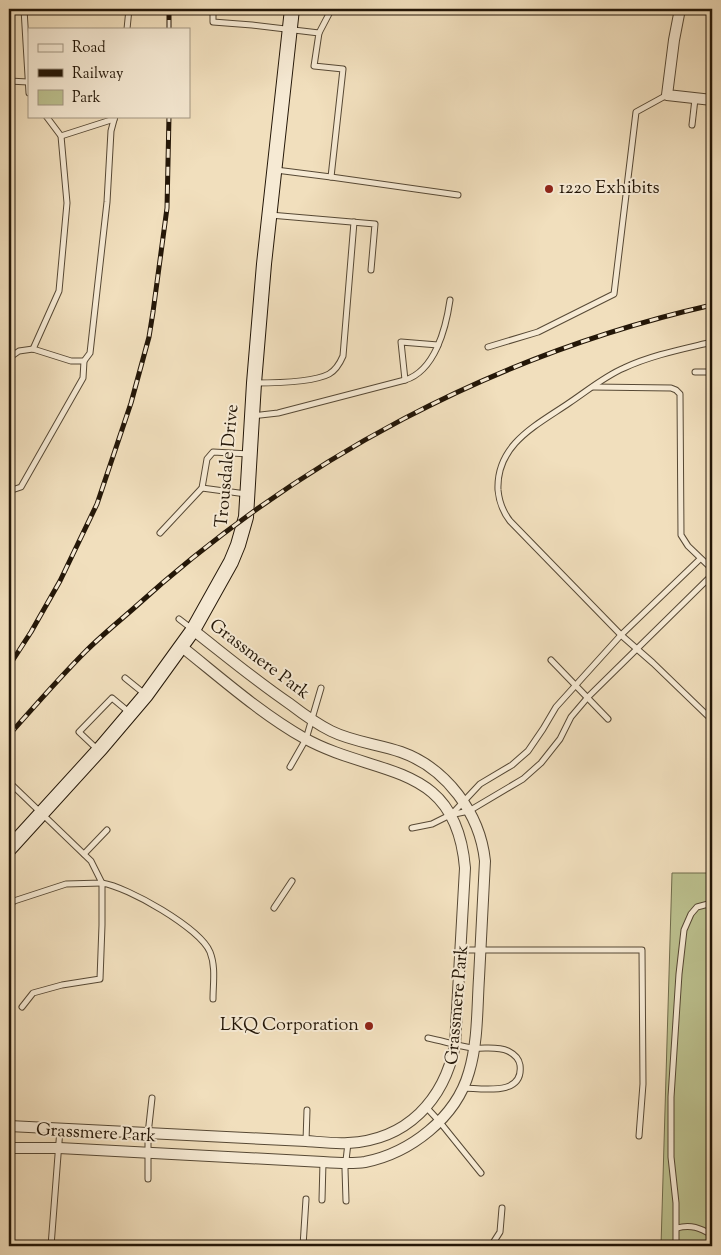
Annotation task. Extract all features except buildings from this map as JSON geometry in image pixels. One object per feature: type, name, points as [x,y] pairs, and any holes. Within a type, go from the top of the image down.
[{"type":"street","name":"Trousdale Drive","points":[[9,849],[131,713],[182,646],[231,562],[244,528],[254,383],[273,169],[292,9]]},
{"type":"street","points":[[680,9],[667,95],[712,100]]},
{"type":"street","name":"Grassmere Park","points":[[9,1148],[59,1148],[323,1162],[363,1162],[378,1159],[402,1150],[424,1136],[449,1110],[469,1072],[474,1048],[485,861],[476,825],[463,802],[451,786],[417,759],[387,747],[357,741],[332,732],[311,719],[276,695],[193,630]]},
{"type":"street","name":"Grassmere Park","points":[[9,1126],[348,1143],[380,1137],[404,1125],[426,1108],[434,1098],[451,1065],[455,1045],[465,868],[457,829],[450,815],[426,787],[406,776],[387,768],[334,752],[306,738],[268,714],[182,646]]},
{"type":"lane","points":[[9,81],[28,82],[24,9]]},
{"type":"lane","points":[[127,28],[129,9]]},
{"type":"lane","points":[[213,9],[213,22],[319,33]]},
{"type":"lane","points":[[330,9],[319,33],[314,66],[343,69],[331,177]]},
{"type":"lane","points":[[488,347],[538,332],[614,294],[636,112],[667,95]]},
{"type":"lane","points":[[692,125],[694,99]]},
{"type":"lane","points":[[33,349],[59,291],[66,203],[61,136],[48,118]]},
{"type":"lane","points":[[61,136],[114,118]]},
{"type":"lane","points":[[9,491],[21,487],[83,378],[84,361],[90,353],[96,305],[107,202],[111,131],[114,118]]},
{"type":"lane","points":[[273,169],[458,195]]},
{"type":"lane","points":[[269,214],[375,224],[371,270]]},
{"type":"lane","points":[[254,383],[277,383],[323,376],[331,373],[340,363],[343,356],[354,222]]},
{"type":"lane","points":[[252,416],[278,413],[405,380],[420,372],[431,359],[438,345],[446,325],[450,300]]},
{"type":"lane","points":[[405,380],[401,342],[438,345]]},
{"type":"lane","points":[[712,342],[668,353],[623,368],[592,387],[533,428],[511,446],[504,458],[499,474],[499,498],[510,521],[636,650],[712,720]]},
{"type":"lane","points":[[9,358],[19,351],[33,349],[71,361],[84,361]]},
{"type":"lane","points":[[695,372],[712,372]]},
{"type":"lane","points":[[592,387],[671,388],[680,394],[681,535],[684,542],[712,569]]},
{"type":"lane","points":[[160,533],[202,488],[209,454],[213,452],[250,454]]},
{"type":"lane","points":[[202,488],[247,494]]},
{"type":"lane","points":[[450,815],[480,784],[512,764],[528,750],[556,707],[576,684],[621,635],[700,558]]},
{"type":"lane","points":[[412,828],[432,824],[450,815],[469,812],[523,780],[541,763],[560,739],[571,717],[588,698],[712,575]]},
{"type":"lane","points":[[179,619],[193,630]]},
{"type":"lane","points":[[551,660],[608,718]]},
{"type":"lane","points":[[125,678],[146,695]]},
{"type":"lane","points":[[290,767],[306,738],[321,688]]},
{"type":"lane","points":[[98,751],[79,732],[112,698],[131,713]]},
{"type":"lane","points":[[9,782],[84,854],[95,866],[102,883],[100,979],[33,993],[22,1007]]},
{"type":"lane","points":[[84,854],[107,830]]},
{"type":"lane","points":[[274,908],[292,881]]},
{"type":"lane","points":[[9,906],[14,901],[66,884],[102,883],[125,890],[186,925],[198,935],[206,945],[212,960],[213,999]]},
{"type":"lane","points":[[676,1246],[676,1203],[671,1157],[671,1097],[679,974],[684,930],[691,914],[697,907],[712,903]]},
{"type":"lane","points":[[460,950],[642,950],[643,1084],[639,1136]]},
{"type":"lane","points":[[428,1038],[455,1045],[508,1051],[514,1054],[519,1062],[519,1077],[515,1085],[509,1088],[462,1088]]},
{"type":"lane","points":[[148,1179],[148,1134],[152,1098]]},
{"type":"lane","points":[[426,1108],[481,1172]]},
{"type":"lane","points":[[306,1141],[307,1110]]},
{"type":"lane","points":[[51,1246],[60,1129]]},
{"type":"lane","points":[[346,1201],[345,1169],[348,1143]]},
{"type":"lane","points":[[322,1200],[323,1162]]},
{"type":"lane","points":[[303,1246],[306,1199]]},
{"type":"lane","points":[[492,1246],[500,1232],[502,1208]]},
{"type":"lane","points":[[677,1228],[686,1226],[696,1227],[712,1235]]},
{"type":"green space","points":[[672,873],[712,873],[712,1246],[661,1246]]},
{"type":"railway","points":[[169,9],[169,28]]},
{"type":"railway","points":[[9,666],[60,581],[97,504],[131,403],[149,337],[167,208],[169,118]]},
{"type":"railway","points":[[9,735],[56,682],[115,624],[196,555],[263,505],[331,460],[403,419],[477,383],[553,352],[632,326],[712,305]]},
{"type":"place","name":"1220 Exhibits","points":[[549,189]]},
{"type":"place","name":"LKQ Corporation","points":[[369,1026]]}]
